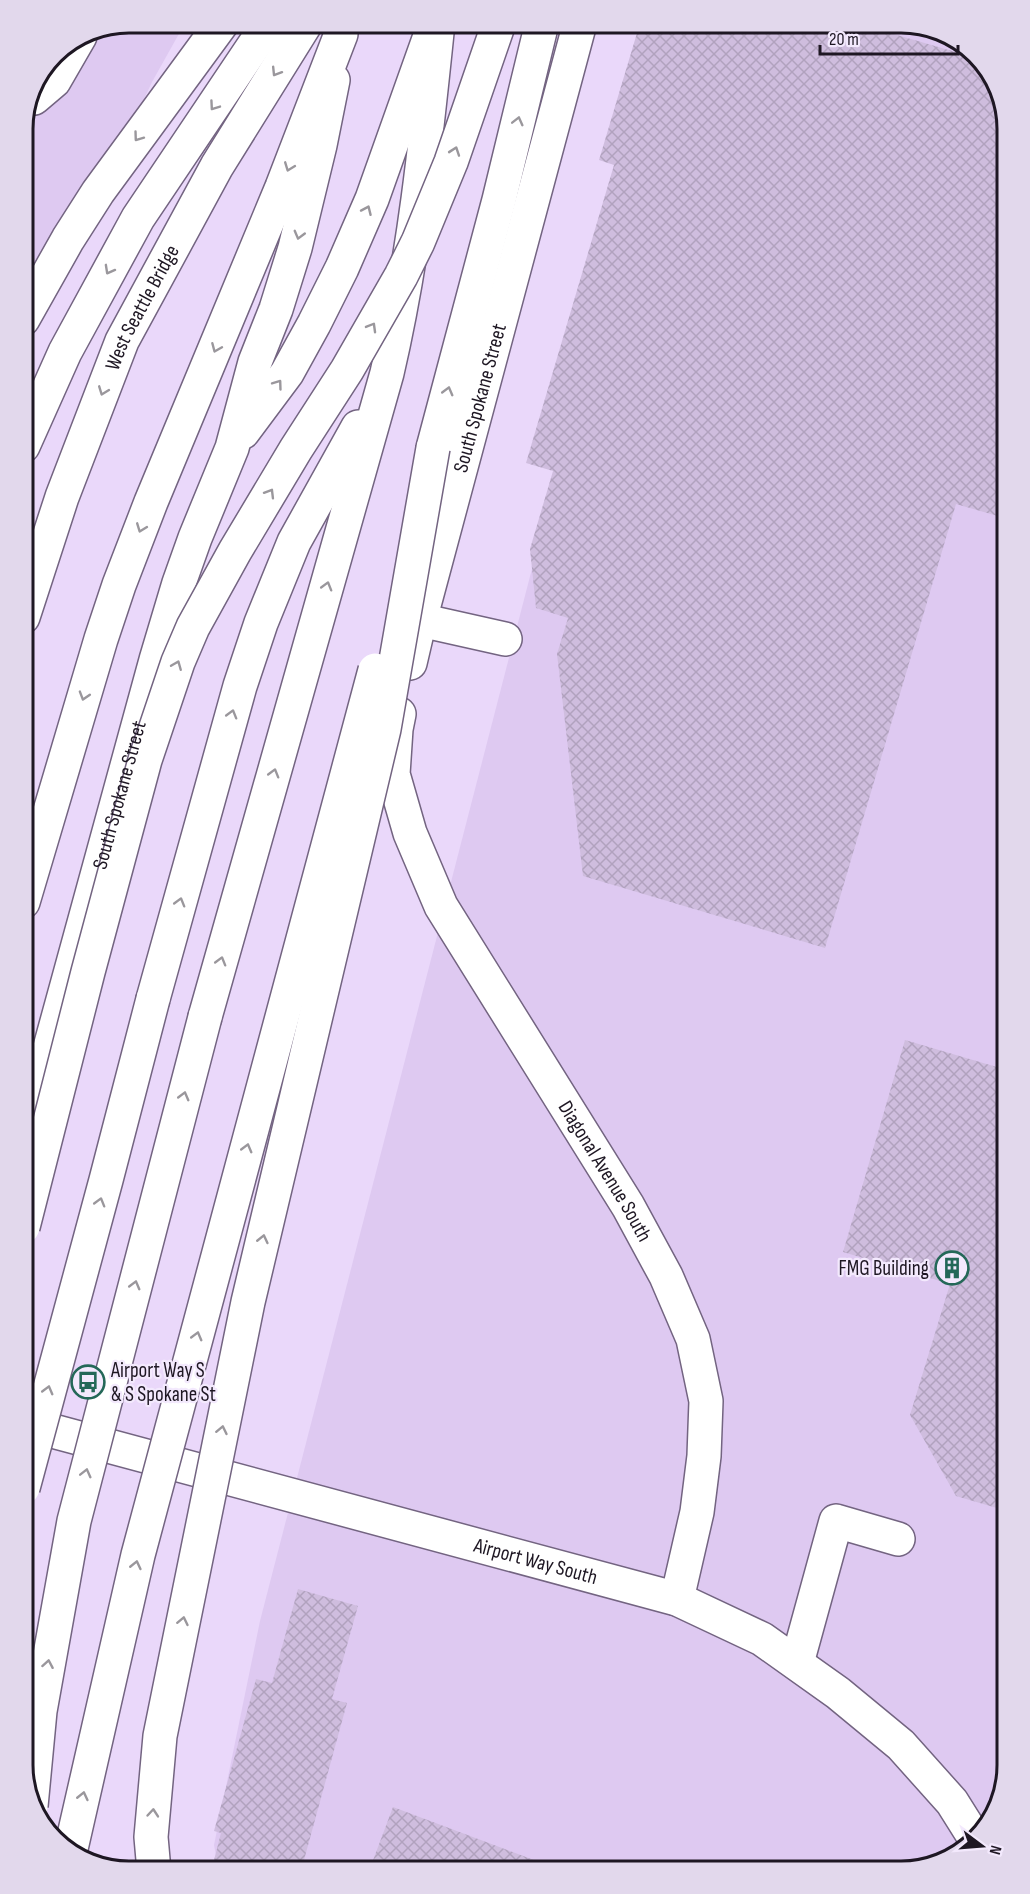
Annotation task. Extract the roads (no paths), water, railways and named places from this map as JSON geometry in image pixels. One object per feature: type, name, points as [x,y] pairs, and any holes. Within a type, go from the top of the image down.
[{"type":"main road","points":[[33,301],[98,192],[213,33]]},
{"type":"main road","points":[[33,424],[65,352],[138,218],[263,33]]},
{"type":"main road","name":"West Seattle Bridge","points":[[33,586],[62,497],[122,340],[217,166],[299,33]]},
{"type":"main road","points":[[33,868],[101,639],[151,502],[277,198],[341,33]]},
{"type":"main road","name":"South Spokane Street","points":[[33,1109],[156,660],[187,560],[232,448],[255,362],[276,309],[298,239],[320,145],[342,33]]},
{"type":"main road","name":"South Spokane Street","points":[[232,448],[287,373],[342,268],[372,199],[432,33]]},
{"type":"main road","points":[[34,1774],[40,1711],[74,1521],[205,1017],[387,372],[399,320],[418,209],[435,33]]},
{"type":"main road","points":[[33,1184],[139,782],[175,670],[193,627],[235,551],[347,370],[401,276],[418,242],[451,162],[496,33]]},
{"type":"main road","points":[[73,1842],[138,1555],[499,200],[540,33]]},
{"type":"main road","name":"South Spokane Street","points":[[393,774],[396,729],[420,620],[577,33]]},
{"type":"main road","points":[[40,93],[54,81],[69,54]]},
{"type":"main road","points":[[33,1448],[153,999],[240,686],[261,623],[294,542],[387,372]]},
{"type":"main road","points":[[152,1861],[151,1837],[160,1736],[248,1302],[384,729],[433,447]]},
{"type":"main road","points":[[420,620],[505,639]]},
{"type":"main road","name":"Diagonal Avenue South","points":[[393,774],[410,833],[441,906],[628,1206],[666,1275],[693,1339],[706,1401],[704,1456],[697,1512],[677,1599]]},
{"type":"main road","name":"Airport Way South","points":[[33,1426],[677,1599],[762,1639],[838,1693],[901,1745],[952,1802],[961,1816]]},
{"type":"main road","points":[[797,1663],[836,1521],[898,1539]]},
{"type":"place","name":"FMG Building","points":[[952,1268]]},
{"type":"place","name":"Airport Way S & S Spokane St","points":[[88,1382]]}]
